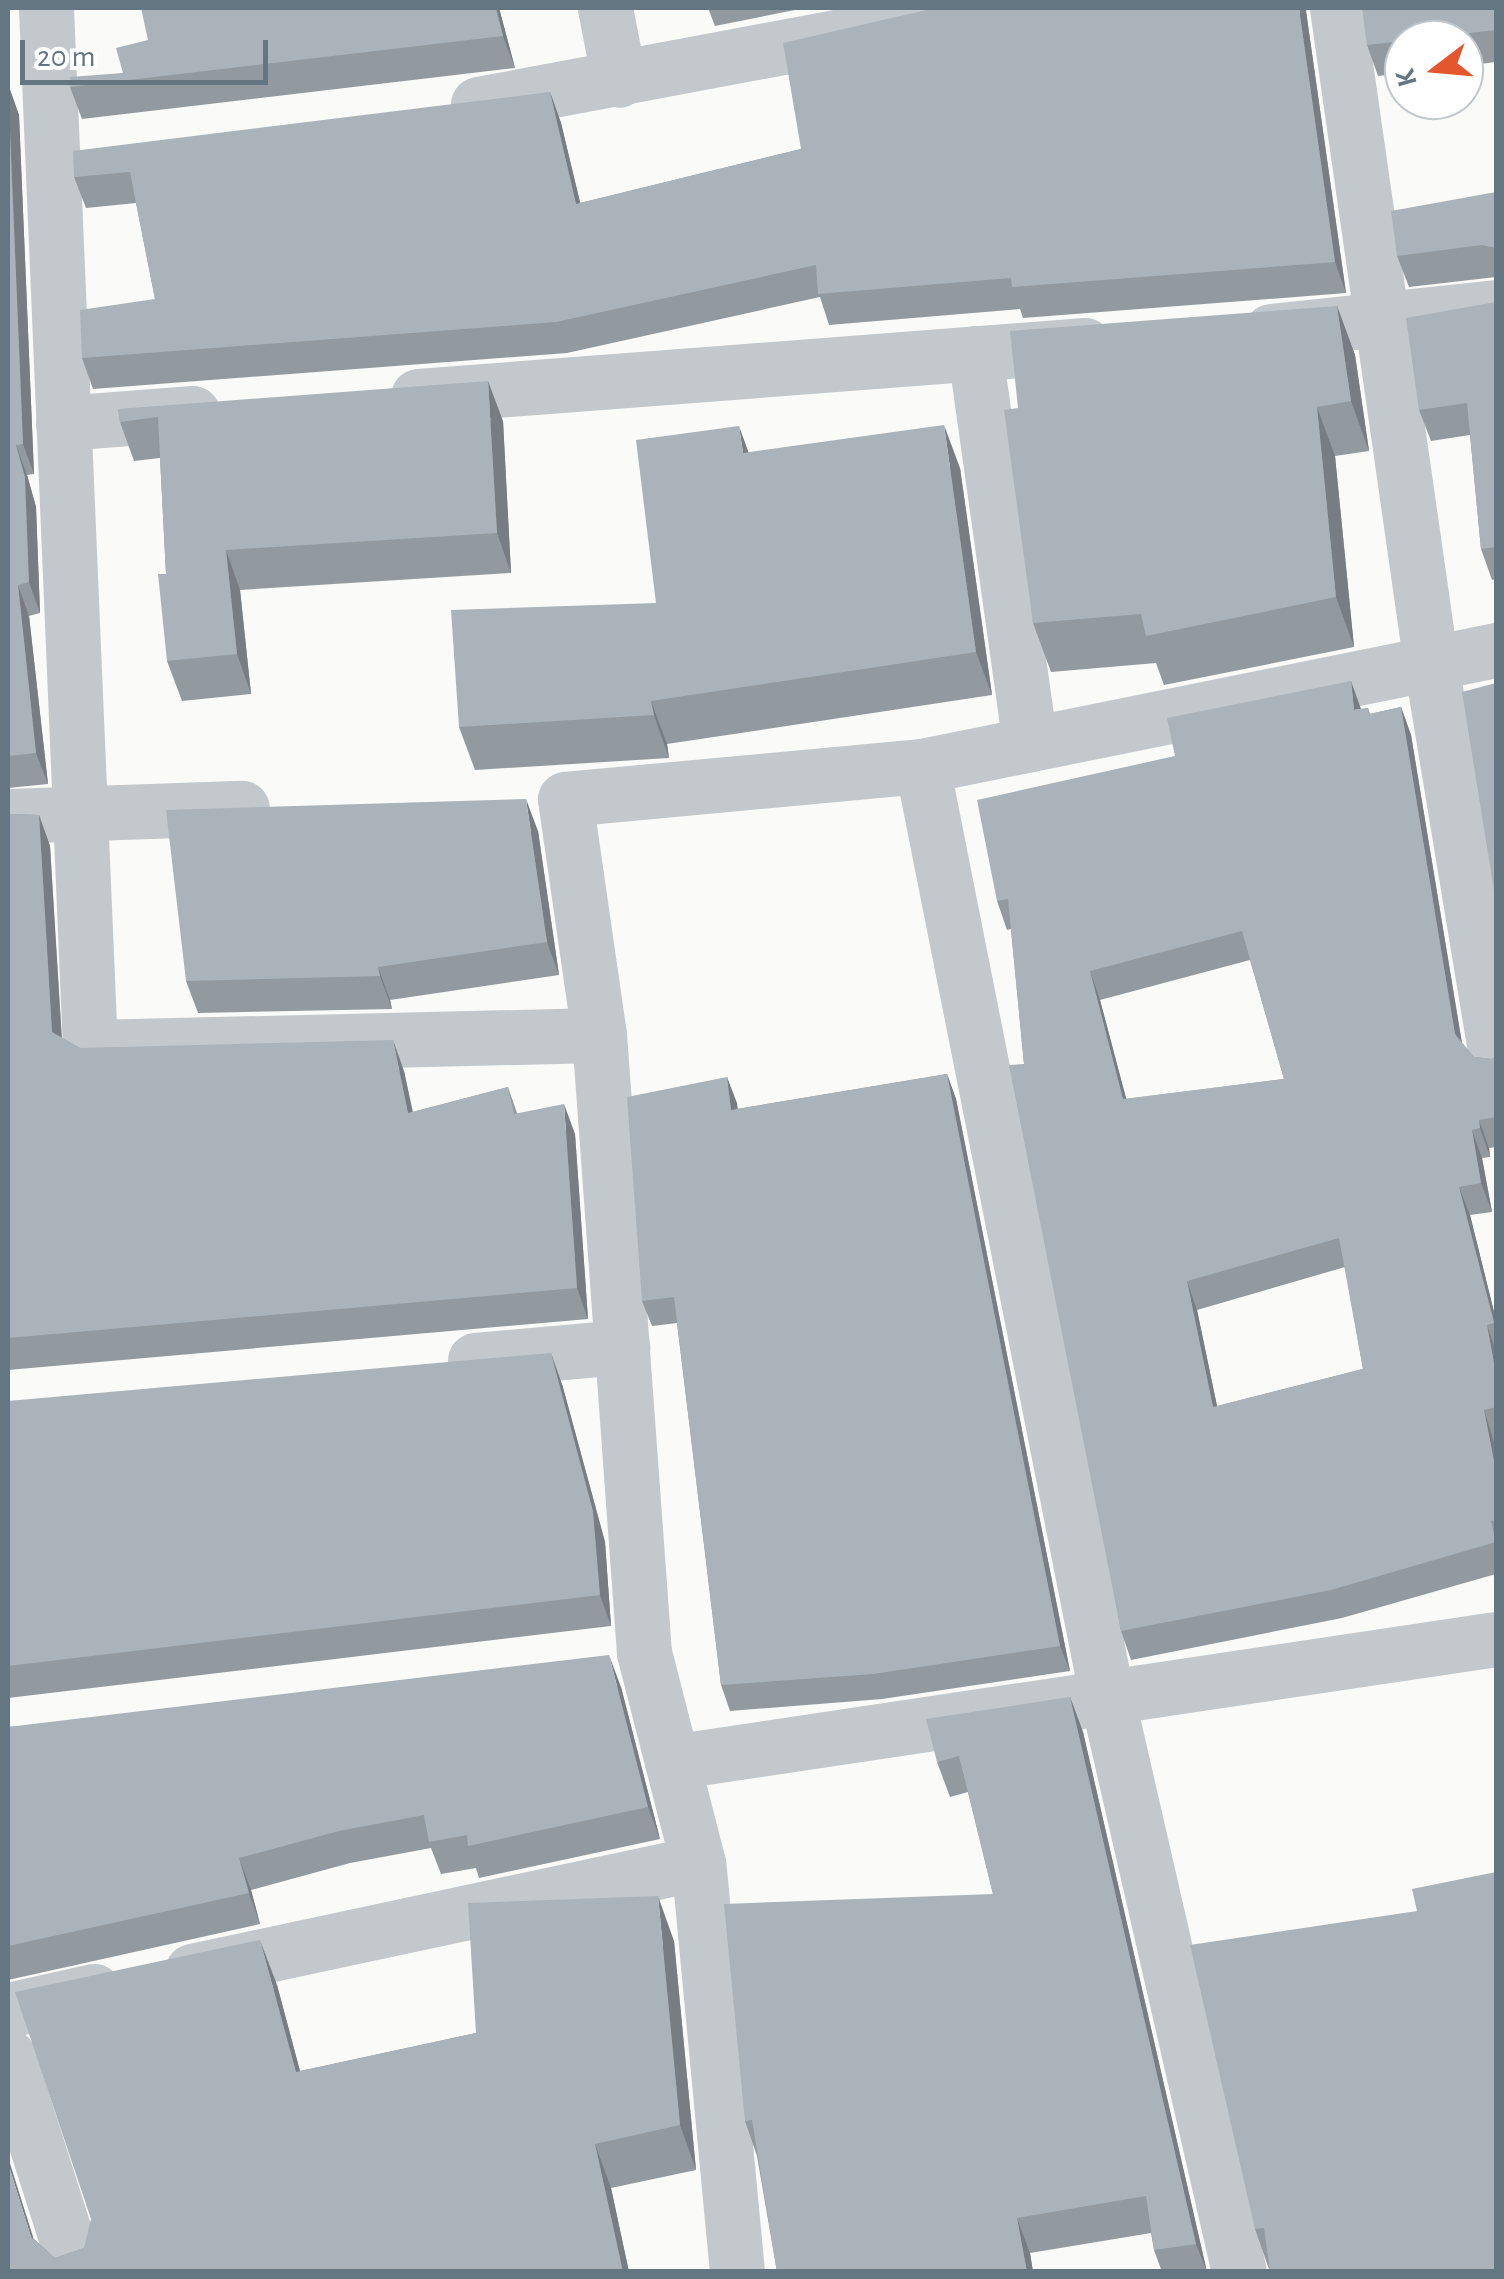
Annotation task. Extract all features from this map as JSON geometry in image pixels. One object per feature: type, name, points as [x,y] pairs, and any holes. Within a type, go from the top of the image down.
[{"type":"street","points":[[46,8],[90,1047],[600,1035]]},
{"type":"street","points":[[605,8],[619,80]]},
{"type":"street","points":[[430,109],[619,80],[958,8]]},
{"type":"street","points":[[1337,8],[1430,664],[1489,962],[1496,1057]]},
{"type":"street","points":[[53,154],[113,147]]},
{"type":"street","points":[[1226,334],[1381,322],[1496,307]]},
{"type":"street","points":[[360,400],[1130,341]]},
{"type":"street","points":[[975,353],[1030,744]]},
{"type":"street","points":[[63,423],[242,409]]},
{"type":"street","points":[[506,800],[922,766],[1496,650]]},
{"type":"street","points":[[922,766],[1106,1692],[1239,2272]]},
{"type":"street","points":[[564,798],[600,1035],[644,1653],[698,1864],[737,2272]]},
{"type":"street","points":[[8,816],[294,806]]},
{"type":"street","points":[[424,1365],[622,1348]]},
{"type":"street","points":[[672,1762],[1106,1692],[1496,1639]]},
{"type":"street","points":[[586,1660],[644,1653]]},
{"type":"street","points":[[8,2010],[698,1864]]},
{"type":"street","points":[[8,2056],[77,2272]]},
{"type":"building","points":[[141,8],[496,8],[503,36],[70,87],[70,77],[123,73],[116,48],[148,40]]},
{"type":"building","points":[[935,8],[1299,8],[1335,262],[1012,287],[1011,278],[818,294],[816,265],[556,322],[82,358],[80,310],[155,299],[130,172],[74,177],[73,151],[550,92],[576,204],[801,149],[783,43]]},
{"type":"building","points":[[1362,8],[1496,8],[1496,30],[1484,31],[1484,20],[1384,20],[1384,43],[1367,45]]},
{"type":"building","points":[[8,84],[23,444],[16,445],[25,477],[29,582],[18,585],[36,753],[8,756]]},
{"type":"building","points":[[1496,192],[1496,248],[1482,245],[1397,256],[1391,211]]},
{"type":"building","points":[[1496,302],[1496,547],[1481,549],[1467,403],[1419,410],[1406,318]]},
{"type":"building","points":[[1337,306],[1351,401],[1317,407],[1336,597],[1146,636],[1141,614],[1033,623],[1004,410],[1018,408],[1010,331]]},
{"type":"building","points":[[488,381],[497,533],[226,550],[237,654],[167,661],[158,574],[166,574],[158,417],[120,422],[118,409]]},
{"type":"building","points":[[944,425],[976,652],[651,701],[654,715],[459,727],[451,610],[656,603],[636,440],[739,426],[743,453]]},
{"type":"building","points":[[1351,681],[1354,710],[1368,708],[1369,714],[1401,707],[1455,1034],[1474,1057],[1492,1059],[1496,1055],[1496,1117],[1479,1120],[1480,1128],[1472,1130],[1481,1183],[1459,1187],[1494,1323],[1487,1325],[1496,1374],[1496,1407],[1484,1410],[1496,1471],[1496,1520],[1491,1521],[1496,1542],[1331,1590],[1121,1631],[1009,1065],[1024,1064],[1008,899],[997,901],[977,800],[1175,756],[1167,718]],"holes":[[[1242,931],[1284,1079],[1123,1099],[1090,971]],[[1339,1238],[1363,1369],[1213,1407],[1187,1281]]]},
{"type":"building","points":[[1496,683],[1496,903],[1462,692]]},
{"type":"building","points":[[526,799],[547,942],[378,967],[380,976],[186,981],[166,810]]},
{"type":"building","points":[[8,814],[39,815],[52,1032],[80,1048],[393,1040],[408,1113],[508,1087],[514,1114],[564,1104],[577,1288],[8,1338]]},
{"type":"building","points":[[947,1074],[1060,1646],[873,1674],[721,1685],[674,1297],[642,1301],[627,1097],[727,1077],[731,1110]]},
{"type":"building","points":[[551,1353],[593,1511],[600,1595],[8,1666],[8,1401]]},
{"type":"building","points":[[609,1655],[648,1807],[468,1846],[467,1835],[429,1842],[424,1815],[339,1831],[239,1858],[249,1893],[8,1946],[8,1727]]},
{"type":"building","points":[[1070,1697],[1196,2244],[1154,2250],[1146,2196],[1017,2218],[1027,2272],[777,2272],[752,2120],[745,2121],[724,1904],[993,1894],[959,1756],[937,1762],[926,1719]]},
{"type":"building","points":[[1496,1872],[1496,2272],[1270,2272],[1264,2228],[1255,2229],[1190,1945],[1417,1911],[1412,1889]]},
{"type":"building","points":[[658,1896],[680,2125],[595,2144],[623,2272],[8,2272],[8,2163],[31,2237],[55,2258],[84,2248],[91,2219],[15,1992],[260,1940],[296,2072],[476,2033],[468,1903]]}]
